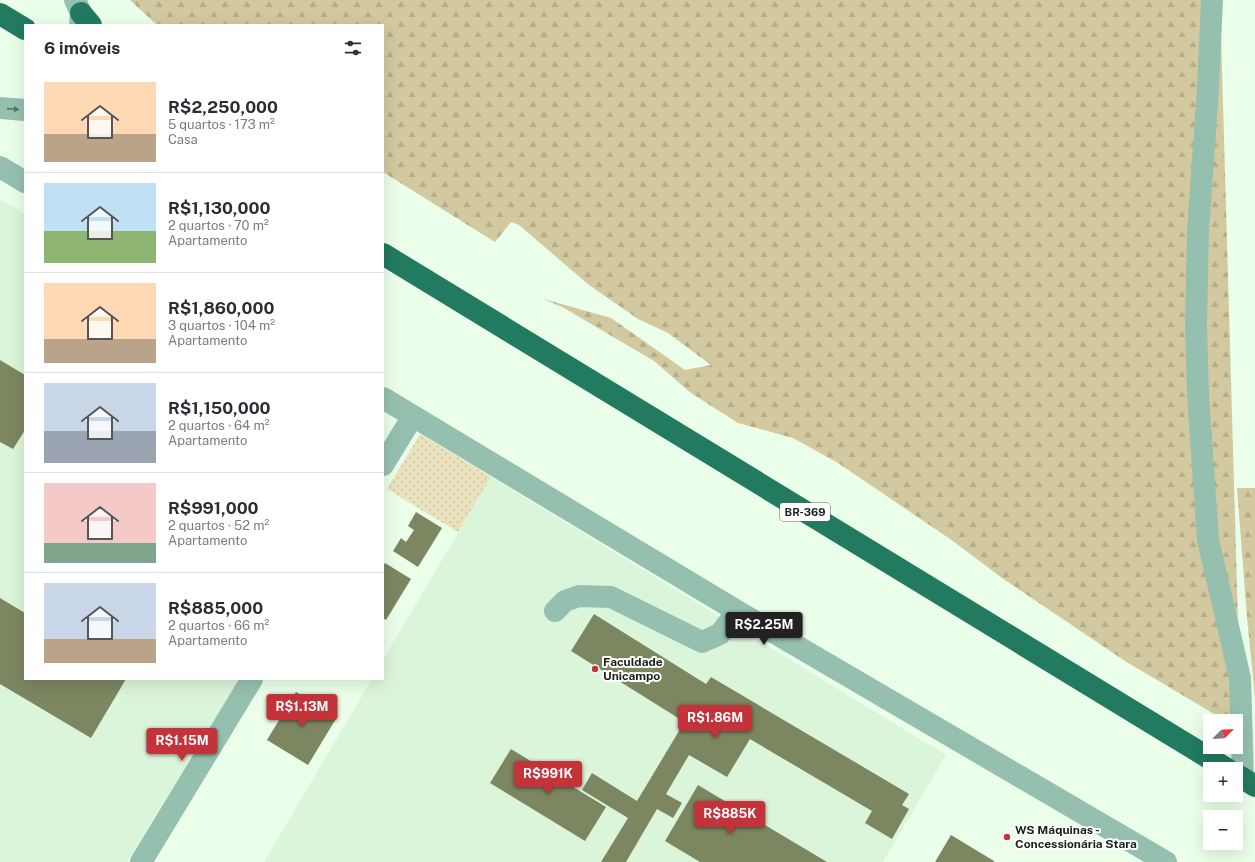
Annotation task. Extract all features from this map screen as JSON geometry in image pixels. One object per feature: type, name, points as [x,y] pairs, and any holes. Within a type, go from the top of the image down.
[{"type":"highway","points":[[0,14],[24,28]]},
{"type":"highway","name":"BR-369","points":[[384,255],[1215,762]]},
{"type":"street","points":[[1212,0],[1208,88],[1198,231],[1196,326],[1198,395],[1208,540],[1240,678],[1240,762]]},
{"type":"street","points":[[0,108],[24,110]]},
{"type":"street","points":[[0,167],[24,181]]},
{"type":"street","points":[[384,399],[737,610],[1166,862]]},
{"type":"street","points":[[384,463],[413,416]]},
{"type":"street","points":[[555,611],[565,601],[579,596],[611,597],[702,642],[720,634],[737,610]]},
{"type":"street","points":[[141,862],[251,680]]},
{"type":"shaded area","points":[[0,199],[24,213],[24,680],[238,680],[127,862],[0,862]]},
{"type":"shaded area","points":[[420,434],[491,477],[458,532],[387,489]]},
{"type":"shaded area","name":"Faculdade Unicampo","points":[[491,477],[946,755],[883,862],[264,862],[371,680],[384,680],[384,658]]},
{"type":"green space","points":[[130,0],[1220,0],[1241,714],[1214,714],[1125,661],[1002,578],[953,541],[838,463],[793,438],[738,423],[691,393],[654,361],[564,308],[544,299],[611,318],[685,370],[711,365],[668,333],[638,319],[589,285],[519,225],[511,222],[495,242],[384,173],[384,24],[156,24]]},
{"type":"green space","points":[[1237,488],[1255,488],[1255,698],[1247,617]]},
{"type":"building","points":[[0,360],[24,374],[24,432],[13,449],[0,442]]},
{"type":"building","points":[[416,512],[442,528],[418,567],[393,551],[401,538],[406,542],[414,530],[408,526]]},
{"type":"building","points":[[385,563],[411,579],[386,620],[384,619]]},
{"type":"building","points":[[0,598],[24,612],[24,680],[125,680],[91,738],[0,684]]},
{"type":"building","points":[[594,614],[706,684],[711,677],[909,794],[902,805],[909,809],[892,839],[865,823],[872,811],[750,739],[727,777],[689,755],[666,794],[682,803],[673,818],[657,809],[626,862],[601,862],[628,818],[582,790],[592,773],[637,801],[691,711],[710,721],[691,709],[683,721],[571,651]]},
{"type":"building","points":[[296,692],[337,717],[308,765],[267,740]]},
{"type":"building","points":[[511,749],[606,807],[585,841],[490,783]]},
{"type":"building","points":[[698,785],[827,862],[700,862],[665,841]]},
{"type":"building","points":[[951,835],[994,861],[994,862],[935,862]]},
{"type":"place","name":"Faculdade Unicampo","points":[[595,669]]},
{"type":"place","name":"WS Máquinas - Concessionária Stara","points":[[1007,837]]}]
